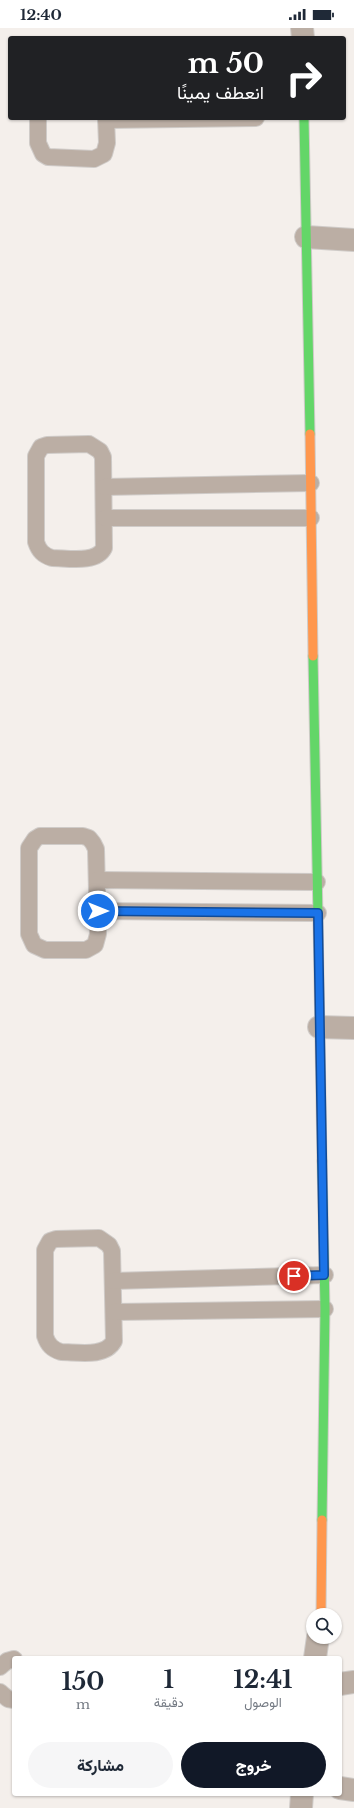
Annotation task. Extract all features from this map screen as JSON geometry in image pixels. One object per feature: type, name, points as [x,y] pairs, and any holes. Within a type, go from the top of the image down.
[{"type":"street","points":[[304,120],[325,1309],[321,1608]]},
{"type":"street","points":[[306,237],[354,240]]},
{"type":"street","points":[[319,1027],[354,1028]]},
{"type":"street","points":[[315,1656],[317,1644]]},
{"type":"street","points":[[342,1684],[354,1682]]},
{"type":"street","points":[[342,1788],[354,1790]]},
{"type":"street","points":[[302,1796],[302,1808]]},
{"type":"lane","points":[[38,120],[39,149],[43,154],[54,159],[94,158],[104,154],[106,148],[106,120]]},
{"type":"lane","points":[[89,444],[95,446],[100,451],[103,458],[104,487],[104,548],[98,556],[92,558],[52,558],[41,553],[36,542],[36,456],[38,451],[47,445],[89,444]]},
{"type":"lane","points":[[104,487],[311,483]]},
{"type":"lane","points":[[105,518],[311,518]]},
{"type":"lane","points":[[40,836],[83,836],[89,838],[94,843],[96,849],[97,880],[98,940],[86,950],[45,950],[34,945],[30,934],[29,848],[31,843],[40,836]]},
{"type":"lane","points":[[97,880],[318,882]]},
{"type":"lane","points":[[98,911],[318,913]]},
{"type":"lane","points":[[99,1238],[104,1240],[109,1245],[112,1251],[114,1312],[114,1341],[107,1350],[61,1352],[50,1347],[45,1336],[45,1250],[47,1245],[56,1239],[99,1238]]},
{"type":"lane","points":[[113,1281],[324,1275]]},
{"type":"lane","points":[[114,1312],[325,1309]]},
{"type":"lane","points":[[0,1667],[7,1661],[12,1660]]},
{"type":"lane","points":[[0,1692],[8,1699],[12,1700]]},
{"type":"traffic: fast","points":[[304,120],[310,434]]},
{"type":"traffic: fast","points":[[313,656],[318,918]]},
{"type":"traffic: fast","points":[[322,1161],[325,1309],[322,1520]]},
{"type":"traffic: slow","points":[[310,434],[313,656]]},
{"type":"traffic: slow","points":[[318,918],[322,1161]]},
{"type":"traffic: slow","points":[[321,1608],[322,1520]]},
{"type":"route","points":[[98,911],[318,913],[324,1275],[294,1276]]}]
